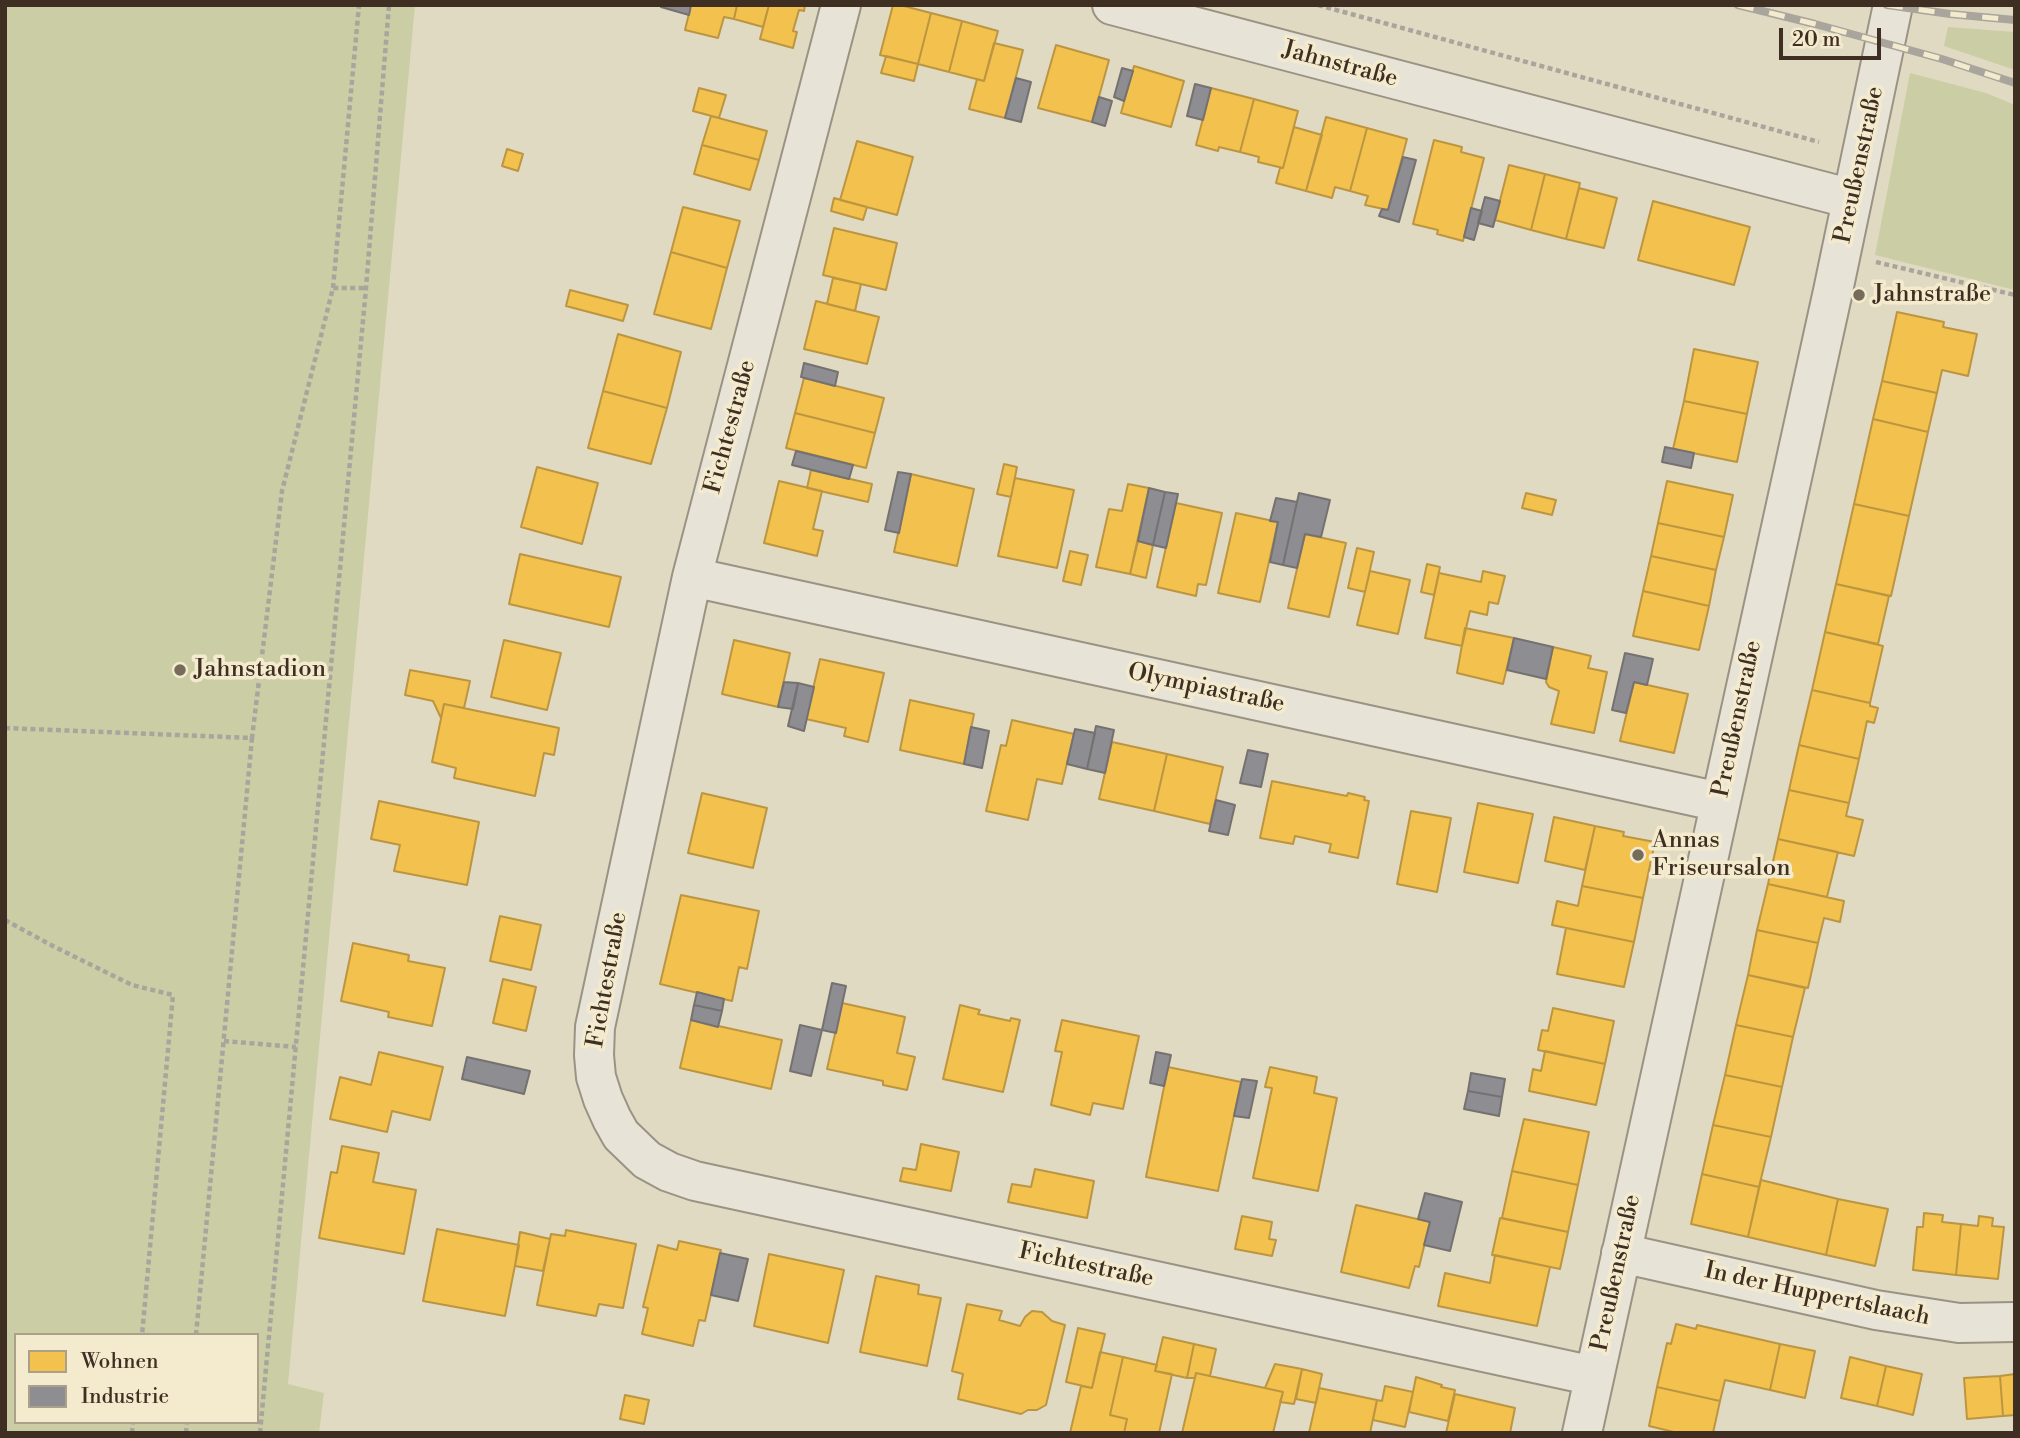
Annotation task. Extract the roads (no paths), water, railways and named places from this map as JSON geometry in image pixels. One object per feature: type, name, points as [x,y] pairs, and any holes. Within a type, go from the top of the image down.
[{"type":"street","name":"Fichtestraße","points":[[841,5],[692,577],[595,1027],[596,1077],[612,1119],[621,1135],[647,1160],[669,1172],[695,1181],[1594,1376]]},
{"type":"street","name":"Jahnstraße","points":[[1112,5],[1852,199]]},
{"type":"street","name":"Preußenstraße","points":[[1582,1433],[1893,5]]},
{"type":"street","name":"Olympiastraße","points":[[692,577],[1720,802]]},
{"type":"street","name":"In der Huppertslaach","points":[[1621,1254],[1876,1310],[1959,1324],[2015,1322]]},
{"type":"railway","points":[[1738,5],[1942,59],[2015,83]]},
{"type":"railway","points":[[1887,5],[2015,20]]},
{"type":"place","name":"Jahnstraße","points":[[1859,295]]},
{"type":"place","name":"Jahnstadion","points":[[180,670]]},
{"type":"place","name":"Annas Friseursalon","points":[[1638,855]]}]
